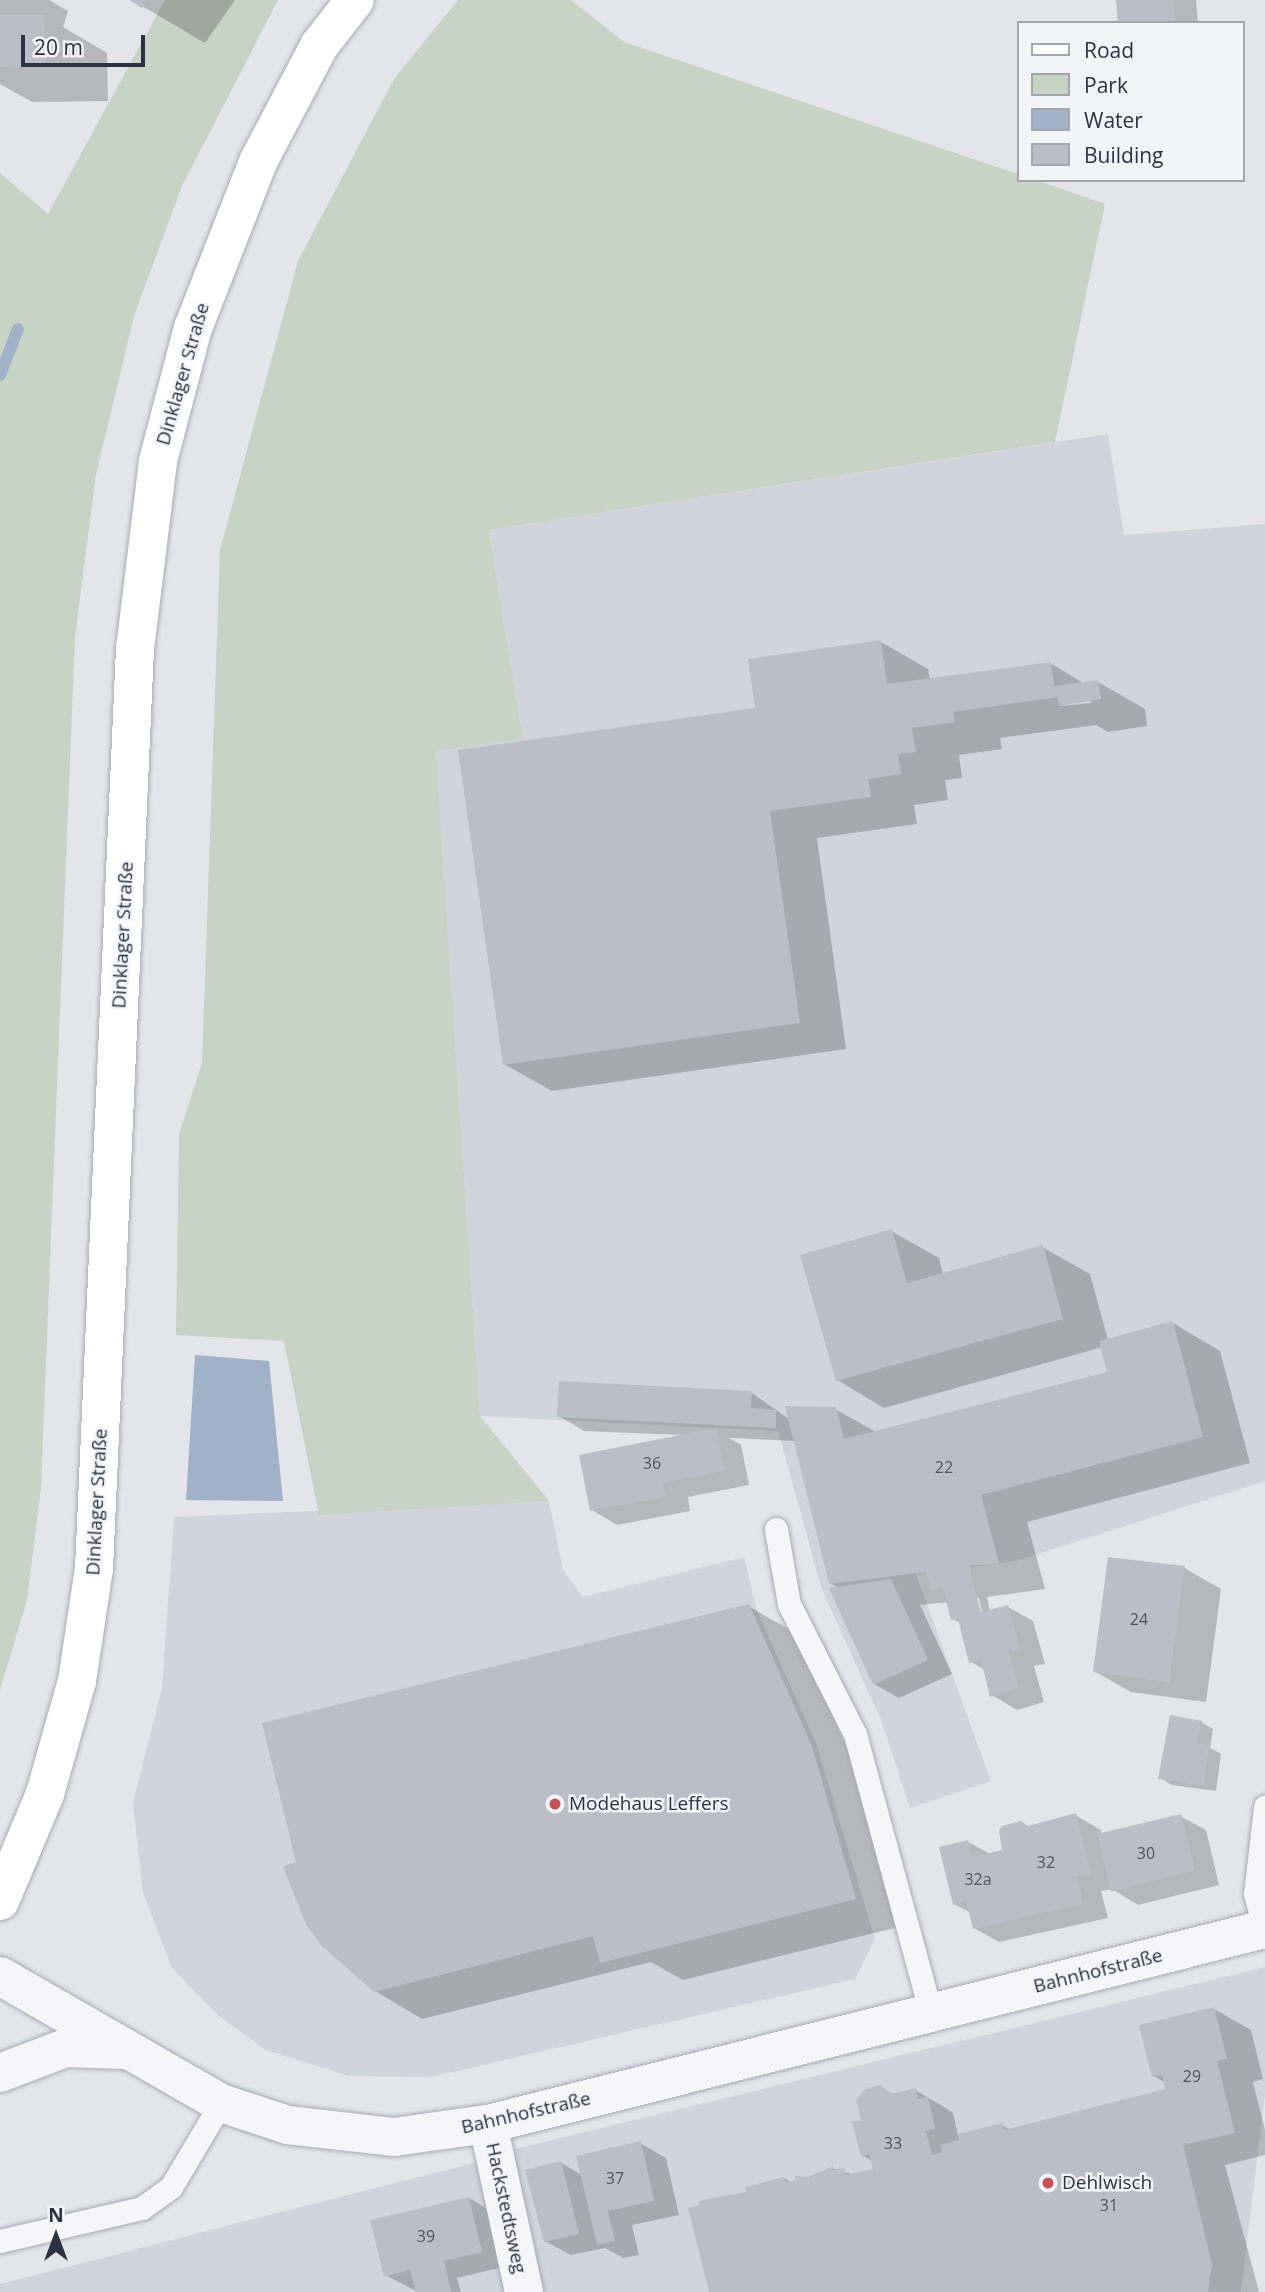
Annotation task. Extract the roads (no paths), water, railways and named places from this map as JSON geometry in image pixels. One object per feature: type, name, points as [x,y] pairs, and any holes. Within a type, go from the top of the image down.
[{"type":"main road","name":"Dinklager Straße","points":[[0,1901],[45,1794],[77,1681],[94,1569],[135,649],[158,461],[193,328],[259,159],[319,46],[355,0]]},
{"type":"street","name":"Bahnhofstraße","points":[[0,1976],[221,2104],[288,2126],[394,2137],[488,2124],[1265,1929]]},
{"type":"street","name":"Bahnhofstraße","points":[[0,2073],[65,2048],[129,2050]]},
{"type":"street","name":"Hackstedtsweg","points":[[488,2124],[524,2292]]},
{"type":"lane","points":[[776,1529],[789,1604],[855,1734],[931,2013]]},
{"type":"lane","points":[[1265,1807],[1255,1895],[1265,1929]]},
{"type":"lane","points":[[0,2241],[142,2208],[171,2187],[221,2104]]},
{"type":"water","points":[[195,1355],[269,1361],[283,1501],[186,1500]]},
{"type":"waterway","points":[[0,375],[18,329]]},
{"type":"place","name":"Modehaus Leffers","points":[[555,1804]]},
{"type":"place","name":"Dehlwisch","points":[[1048,2183]]}]
